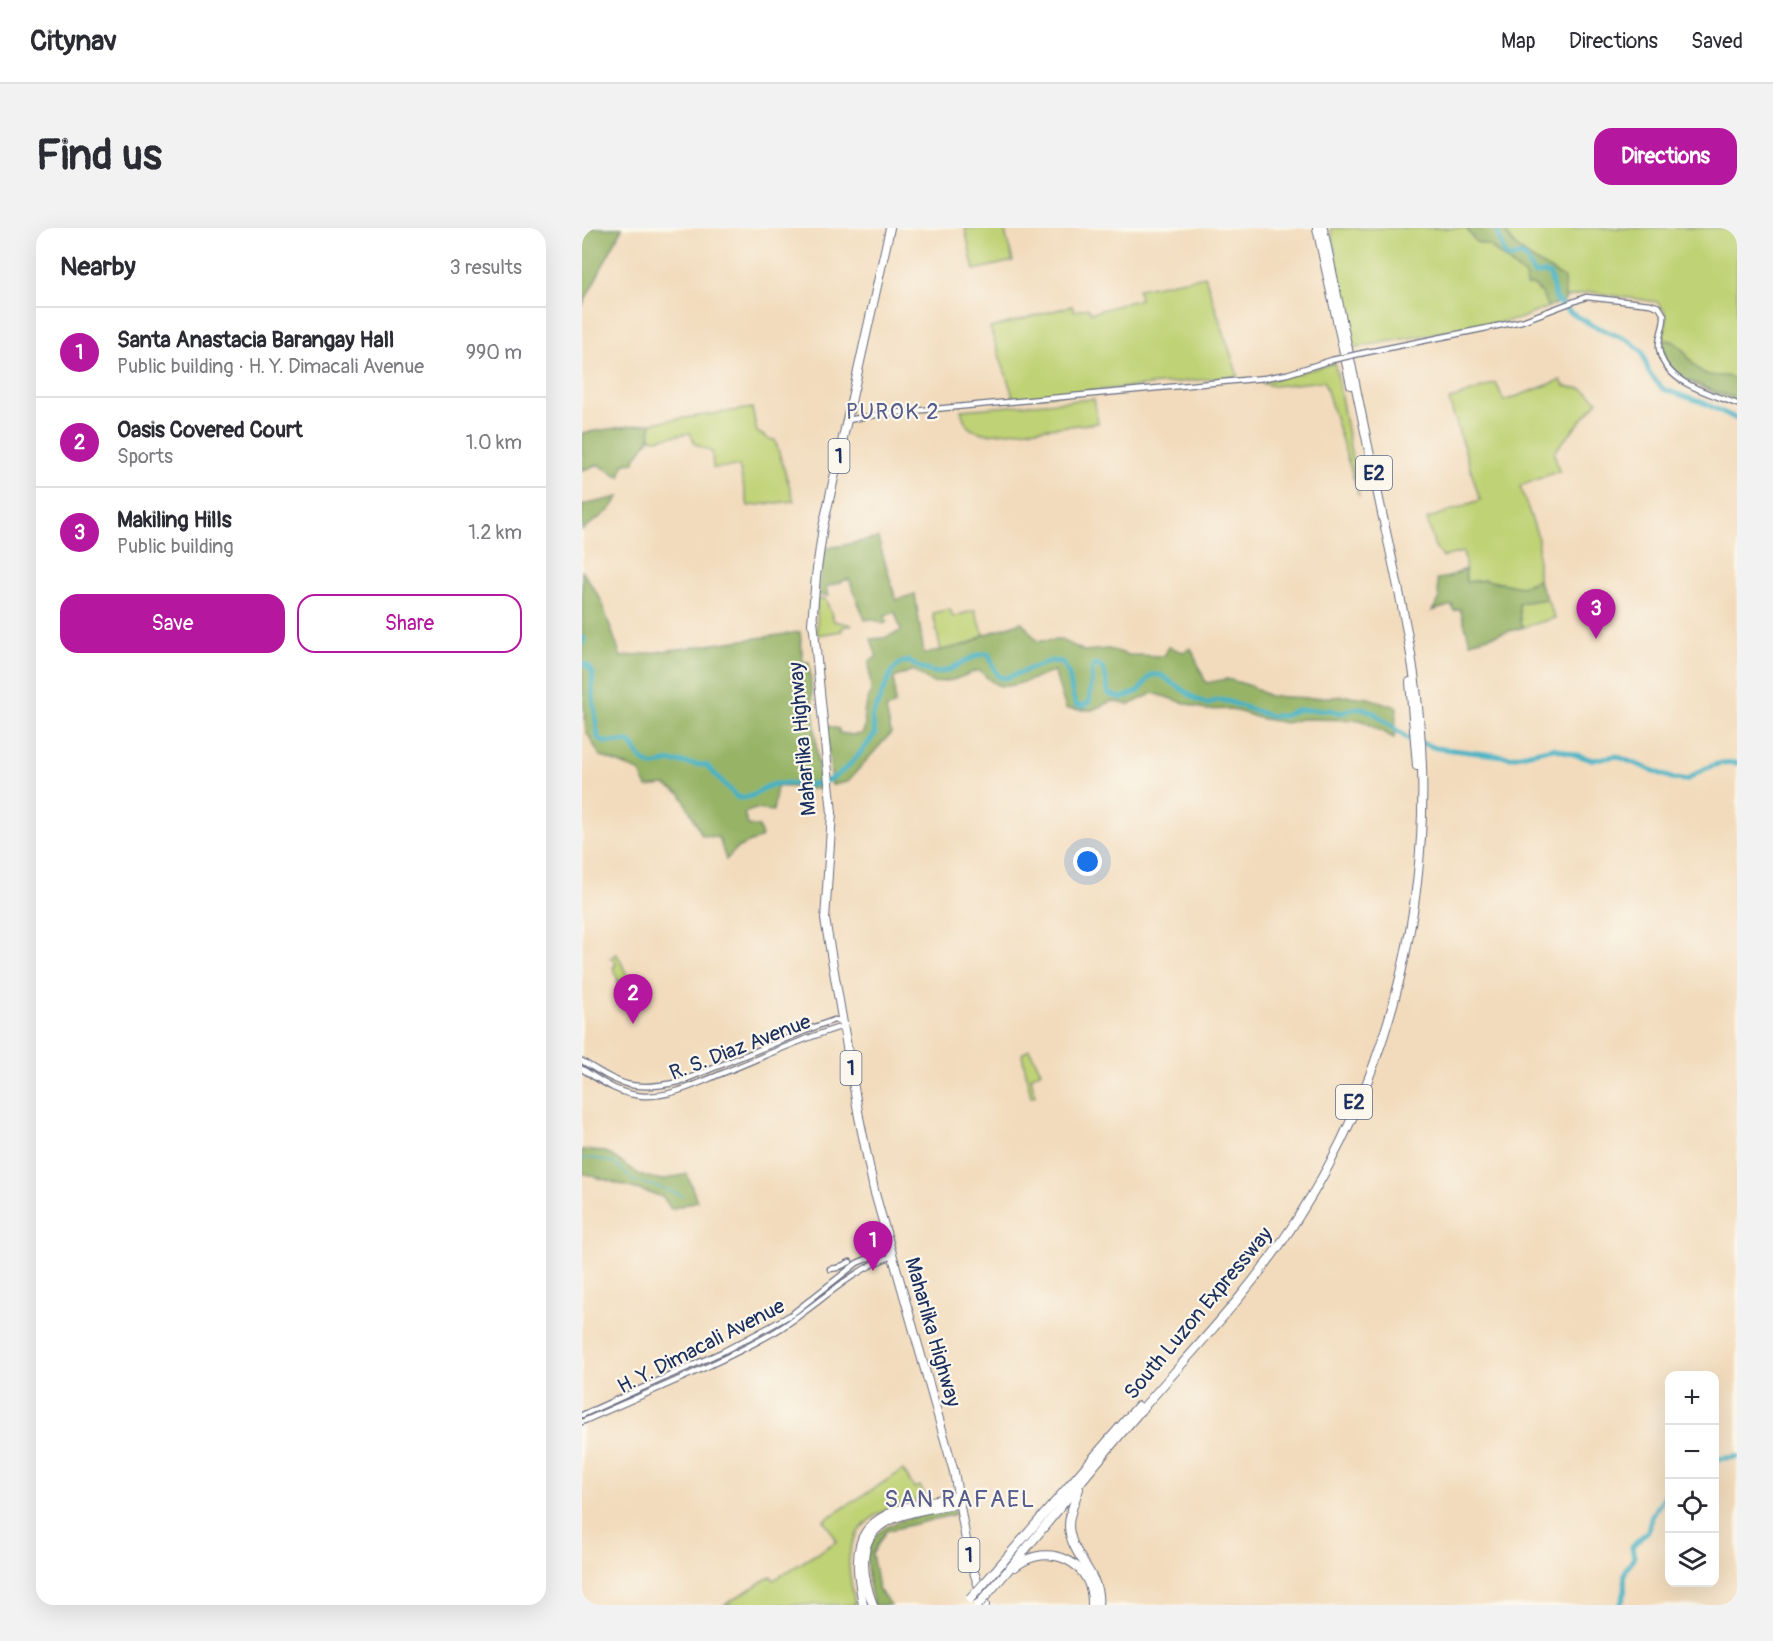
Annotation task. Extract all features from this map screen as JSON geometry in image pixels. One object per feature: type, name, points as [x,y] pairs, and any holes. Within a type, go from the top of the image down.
[{"type":"highway","name":"Maharlika Highway","points":[[890,228],[820,543],[814,590],[813,620],[832,813],[825,919],[867,1161],[945,1437],[969,1557],[985,1605]]},
{"type":"highway","name":"South Luzon Expressway","points":[[1317,228],[1402,631],[1417,719]]},
{"type":"highway","name":"South Luzon Expressway","points":[[1000,1580],[1083,1479],[1106,1442],[1140,1408],[1255,1272],[1306,1198],[1323,1169],[1348,1115],[1380,1032],[1396,978],[1404,940],[1417,837],[1419,756],[1417,719],[1407,632],[1323,228]]},
{"type":"highway","name":"South Luzon Expressway","points":[[968,1602],[1083,1469],[1116,1441],[1140,1408]]},
{"type":"highway","points":[[1083,1479],[1071,1514],[1069,1530],[1075,1548],[1096,1585],[1098,1605]]},
{"type":"highway","points":[[863,1605],[858,1554],[860,1542],[866,1532],[889,1513],[907,1507],[959,1500]]},
{"type":"highway","points":[[873,1605],[867,1585],[864,1555],[873,1534],[880,1526],[892,1520],[959,1500]]},
{"type":"highway","points":[[1000,1580],[1028,1558],[1044,1555],[1060,1557],[1072,1562],[1083,1574],[1090,1588],[1092,1605]]},
{"type":"highway","name":"E2","points":[[978,1605],[1000,1580]]},
{"type":"street","points":[[848,420],[881,414],[1265,378],[1363,352],[1522,321],[1564,304],[1593,296],[1659,307],[1665,321],[1659,346],[1667,367],[1686,383],[1737,404]]},
{"type":"street","name":"R. S. Diaz Avenue","points":[[582,1061],[618,1083],[646,1088],[679,1083],[834,1020],[843,1024]]},
{"type":"street","name":"R. S. Diaz Avenue","points":[[582,1069],[613,1089],[646,1096],[674,1092],[843,1024]]},
{"type":"street","points":[[729,1062],[732,1069]]},
{"type":"street","name":"H. Y. Dimacali Avenue","points":[[582,1422],[724,1354],[784,1319],[858,1263],[875,1255],[891,1252]]},
{"type":"street","name":"H. Y. Dimacali Avenue","points":[[582,1415],[774,1332],[855,1274],[891,1252]]},
{"type":"street","points":[[875,1255],[877,1262]]},
{"type":"street","points":[[830,1269],[850,1262]]},
{"type":"street","points":[[840,1285],[857,1276]]},
{"type":"green space","points":[[582,228],[622,228],[582,306]]},
{"type":"green space","points":[[965,228],[1004,228],[1013,261],[974,270]]},
{"type":"green space","points":[[1331,228],[1466,228],[1476,242],[1488,245],[1525,276],[1542,294],[1548,307],[1519,319],[1352,348]]},
{"type":"green space","points":[[1466,228],[1505,228],[1512,243],[1520,250],[1564,278],[1565,301],[1548,307],[1542,294],[1533,285],[1526,286],[1525,276],[1488,245],[1476,242]]},
{"type":"green space","points":[[1505,228],[1737,228],[1737,402],[1688,381],[1674,372],[1665,362],[1662,344],[1666,318],[1664,310],[1657,302],[1590,292],[1565,298],[1564,278],[1520,250],[1512,243]]},
{"type":"green space","points":[[1205,276],[1238,376],[1014,399],[990,328],[1072,306],[1074,311],[1088,308],[1091,313],[1140,299],[1138,289]]},
{"type":"green space","points":[[1665,340],[1679,346],[1696,367],[1706,374],[1737,379],[1737,399],[1678,374],[1669,366],[1664,354],[1661,346]]},
{"type":"green space","points":[[1335,363],[1359,497],[1324,381],[1274,386],[1260,383]]},
{"type":"green space","points":[[1561,380],[1564,386],[1583,389],[1598,401],[1554,452],[1559,471],[1520,486],[1538,537],[1538,580],[1521,587],[1485,580],[1466,582],[1463,552],[1443,557],[1435,547],[1427,519],[1480,500],[1449,400],[1496,383],[1504,401]]},
{"type":"green space","points":[[1094,399],[1098,423],[988,434],[969,428],[961,410]]},
{"type":"green space","points":[[752,408],[757,432],[775,440],[794,501],[748,506],[739,466],[713,468],[712,452],[695,444],[690,433],[650,438],[651,423]]},
{"type":"green space","points":[[651,423],[650,438],[636,457],[635,462],[624,463],[620,477],[599,465],[582,470],[582,433]]},
{"type":"green space","points":[[619,497],[610,510],[582,530],[582,505]]},
{"type":"green space","points":[[878,538],[896,600],[915,594],[924,654],[968,644],[984,635],[1022,622],[1037,641],[1062,640],[1084,651],[1109,649],[1129,655],[1164,656],[1169,647],[1183,652],[1191,648],[1206,683],[1227,679],[1248,685],[1269,696],[1308,698],[1349,696],[1368,698],[1397,707],[1394,738],[1361,720],[1301,719],[1286,723],[1259,718],[1231,709],[1207,710],[1153,693],[1129,705],[1112,701],[1092,710],[1066,709],[1054,671],[1026,682],[1003,686],[993,682],[979,670],[953,680],[933,683],[913,670],[894,678],[895,704],[886,709],[891,733],[847,782],[832,785],[826,725],[839,729],[839,733],[862,734],[865,727],[864,712],[871,691],[869,661],[877,657],[871,639],[884,638],[901,631],[895,612],[885,616],[887,622],[884,624],[872,619],[865,620],[849,579],[826,587],[828,596],[818,595],[824,549]]},
{"type":"green space","points":[[1465,569],[1466,582],[1485,580],[1521,587],[1538,580],[1547,599],[1519,603],[1520,623],[1524,627],[1470,642],[1460,609],[1454,611],[1452,605],[1432,611],[1439,600],[1437,579],[1449,577]]},
{"type":"green space","points":[[582,571],[600,598],[621,657],[800,632],[803,662],[809,662],[820,789],[777,787],[773,811],[755,809],[744,813],[748,825],[759,827],[762,837],[737,848],[726,860],[719,838],[702,835],[681,794],[665,785],[647,787],[639,771],[600,756],[586,731],[582,683]]},
{"type":"green space","points":[[817,598],[826,600],[834,621],[852,625],[841,628],[842,631],[817,635]]},
{"type":"green space","points":[[1547,599],[1555,618],[1524,627],[1520,623],[1519,603]]},
{"type":"green space","points":[[950,609],[953,617],[975,610],[984,635],[968,644],[941,651],[933,613]]},
{"type":"green space","points":[[617,954],[628,977],[616,983],[618,981],[613,967],[616,965],[613,958],[610,958]]},
{"type":"green space","points":[[1029,1049],[1041,1071],[1031,1077],[1035,1096],[1031,1097],[1022,1054]]},
{"type":"green space","points":[[582,1150],[606,1152],[642,1176],[662,1180],[687,1174],[697,1201],[671,1209],[663,1197],[582,1173]]},
{"type":"green space","points":[[903,1470],[914,1488],[920,1486],[926,1498],[887,1509],[865,1523],[857,1533],[849,1559],[855,1605],[724,1605],[771,1576],[774,1580],[837,1541],[824,1520]]},
{"type":"green space","points":[[952,1508],[956,1514],[886,1531],[872,1554],[878,1589],[891,1605],[874,1605],[868,1579],[867,1558],[871,1544],[878,1533],[906,1519]]},
{"type":"waterway","points":[[582,237],[586,228]]},
{"type":"waterway","points":[[1496,228],[1505,255],[1509,258],[1519,255],[1525,257],[1534,274],[1550,275],[1556,300],[1568,311],[1592,325],[1629,341],[1642,351],[1649,373],[1663,389],[1704,403],[1737,419]]},
{"type":"waterway","points":[[582,638],[584,639],[582,644]]},
{"type":"waterway","points":[[582,664],[587,665],[593,673],[592,688],[598,738],[604,742],[629,742],[642,759],[650,765],[669,762],[706,765],[738,798],[749,797],[777,784],[824,782],[841,772],[856,758],[875,734],[872,717],[892,671],[901,663],[908,661],[931,672],[939,672],[947,671],[982,654],[988,654],[999,677],[1006,678],[1051,661],[1062,662],[1068,672],[1076,705],[1084,706],[1089,702],[1093,666],[1097,664],[1104,673],[1109,694],[1122,698],[1139,691],[1151,675],[1161,675],[1196,699],[1208,704],[1217,700],[1227,701],[1270,716],[1284,716],[1296,710],[1330,710],[1340,713],[1363,708],[1374,713],[1407,738],[1436,748],[1511,757],[1553,748],[1593,760],[1616,756],[1674,779],[1687,780],[1710,766],[1737,763]]},
{"type":"waterway","points":[[582,1159],[593,1158],[614,1163],[634,1181],[683,1196]]},
{"type":"waterway","points":[[1719,1459],[1737,1457]]},
{"type":"waterway","points":[[1620,1605],[1625,1591],[1626,1570],[1634,1557],[1632,1547],[1648,1531],[1652,1516],[1665,1497]]},
{"type":"place","name":"Makiling Hills","points":[[1596,639]]},
{"type":"place","name":"Oasis Covered Court","points":[[633,1024]]},
{"type":"place","name":"Santa Anastacia Barangay Hall","points":[[873,1271]]},
{"type":"district","name":"PUROK 2","points":[[893,411]]},
{"type":"district","name":"SAN RAFAEL","points":[[960,1499]]}]
